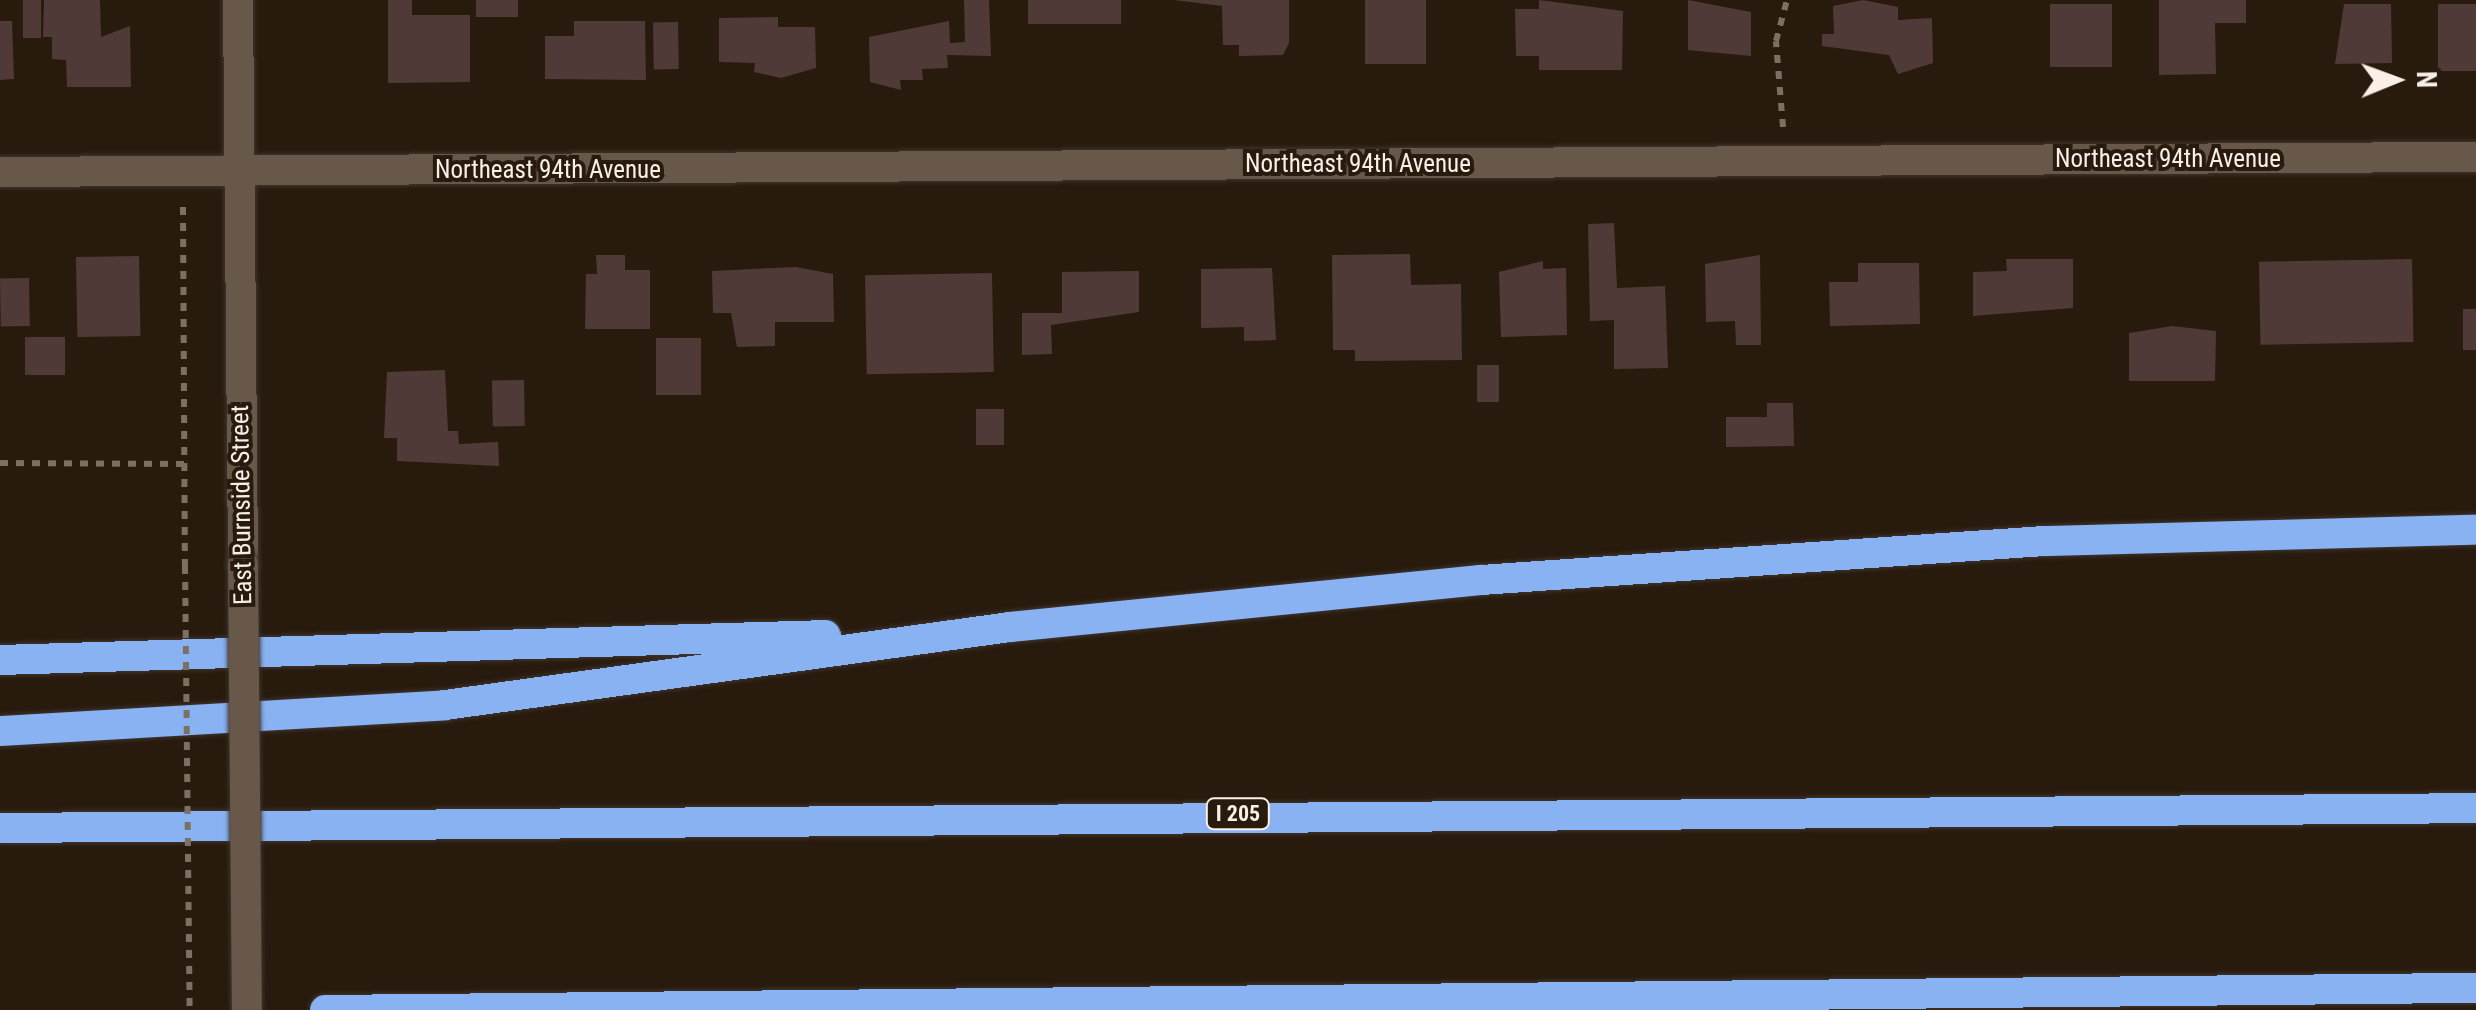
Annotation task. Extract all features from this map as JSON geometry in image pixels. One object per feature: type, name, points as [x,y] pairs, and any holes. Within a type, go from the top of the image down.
[{"type":"highway","points":[[0,731],[445,704],[1010,628],[1859,551],[2476,530]]},
{"type":"highway","points":[[0,660],[308,658],[1010,628]]},
{"type":"highway","name":"I 205","points":[[0,828],[2476,808]]},
{"type":"highway","points":[[325,1010],[1380,994],[2476,988]]},
{"type":"highway","points":[[1380,994],[1453,1010]]},
{"type":"street","name":"East Burnside Street","points":[[238,0],[247,1010]]},
{"type":"street","name":"Northeast 94th Avenue","points":[[0,172],[2476,157]]},
{"type":"path","points":[[1784,162],[1776,41],[1787,0]]},
{"type":"path","points":[[183,212],[190,1010]]},
{"type":"path","points":[[0,463],[184,464]]},
{"type":"building","points":[[23,0],[41,0],[41,38],[23,38]]},
{"type":"building","points":[[44,0],[100,0],[101,37],[130,26],[131,87],[67,87],[66,60],[52,59],[52,37],[43,37]]},
{"type":"building","points":[[388,0],[412,0],[412,15],[470,15],[470,82],[388,83]]},
{"type":"building","points":[[476,0],[518,0],[518,17],[476,17]]},
{"type":"building","points":[[964,0],[989,0],[991,56],[947,55],[948,68],[922,69],[923,80],[900,80],[901,90],[870,82],[869,37],[949,21],[950,43],[965,42]]},
{"type":"building","points":[[1028,0],[1121,0],[1121,24],[1028,24]]},
{"type":"building","points":[[1174,0],[1289,0],[1289,43],[1283,55],[1239,56],[1239,45],[1223,45],[1222,6]]},
{"type":"building","points":[[1365,0],[1426,0],[1426,64],[1365,64]]},
{"type":"building","points":[[1539,0],[1623,11],[1622,70],[1539,70],[1539,56],[1516,56],[1515,9],[1539,9]]},
{"type":"building","points":[[1688,0],[1751,12],[1751,56],[1688,50]]},
{"type":"building","points":[[1863,0],[1898,7],[1898,20],[1932,18],[1933,63],[1898,74],[1889,55],[1822,46],[1822,34],[1834,34],[1833,6]]},
{"type":"building","points":[[2159,0],[2246,0],[2246,23],[2215,23],[2216,74],[2159,75]]},
{"type":"building","points":[[2050,4],[2112,4],[2112,67],[2050,67]]},
{"type":"building","points":[[2344,4],[2391,4],[2392,63],[2335,64]]},
{"type":"building","points":[[2438,4],[2476,4],[2476,71],[2438,71]]},
{"type":"building","points":[[778,17],[778,27],[815,27],[816,68],[781,78],[754,72],[755,63],[719,62],[719,18]]},
{"type":"building","points":[[0,21],[12,21],[14,79],[0,80]]},
{"type":"building","points":[[574,21],[645,21],[646,80],[545,79],[545,36],[574,36]]},
{"type":"building","points":[[653,22],[678,22],[679,69],[654,69]]},
{"type":"building","points":[[1614,223],[1617,288],[1665,286],[1668,368],[1614,369],[1614,320],[1590,321],[1588,224]]},
{"type":"building","points":[[1410,254],[1411,285],[1461,284],[1462,360],[1355,361],[1355,350],[1333,350],[1332,255]]},
{"type":"building","points":[[596,255],[625,255],[625,270],[650,270],[650,329],[585,329],[586,274],[597,274]]},
{"type":"building","points":[[1760,255],[1761,345],[1736,345],[1735,321],[1706,322],[1705,264]]},
{"type":"building","points":[[139,256],[140,336],[77,337],[76,257]]},
{"type":"building","points":[[2006,259],[2073,259],[2073,308],[1973,316],[1973,272],[2007,271]]},
{"type":"building","points":[[2412,259],[2413,342],[2260,345],[2259,262]]},
{"type":"building","points":[[1543,261],[1543,269],[1566,268],[1567,335],[1501,337],[1499,272]]},
{"type":"building","points":[[1858,263],[1919,263],[1920,324],[1830,326],[1829,282],[1858,282]]},
{"type":"building","points":[[796,267],[833,274],[834,322],[775,322],[775,346],[737,347],[731,313],[713,313],[712,271]]},
{"type":"building","points":[[1272,268],[1276,340],[1244,341],[1244,327],[1201,328],[1201,269]]},
{"type":"building","points":[[1139,271],[1139,312],[1051,325],[1052,354],[1022,355],[1022,313],[1062,313],[1062,272]]},
{"type":"building","points":[[992,273],[994,372],[867,374],[865,275]]},
{"type":"building","points":[[29,278],[30,326],[1,326],[0,279]]},
{"type":"building","points":[[2463,309],[2476,309],[2476,350],[2463,350]]},
{"type":"building","points":[[2172,326],[2216,331],[2215,381],[2129,381],[2129,333]]},
{"type":"building","points":[[25,337],[65,337],[65,375],[25,375]]},
{"type":"building","points":[[656,338],[701,338],[701,395],[656,395]]},
{"type":"building","points":[[1477,365],[1499,365],[1499,402],[1477,402]]},
{"type":"building","points":[[445,370],[448,431],[458,431],[459,444],[498,442],[499,466],[397,461],[397,438],[384,438],[387,372]]},
{"type":"building","points":[[524,380],[525,426],[493,427],[492,381]]},
{"type":"building","points":[[1767,403],[1793,403],[1794,446],[1726,447],[1726,417],[1767,417]]},
{"type":"building","points":[[976,409],[1004,409],[1004,445],[976,445]]}]
